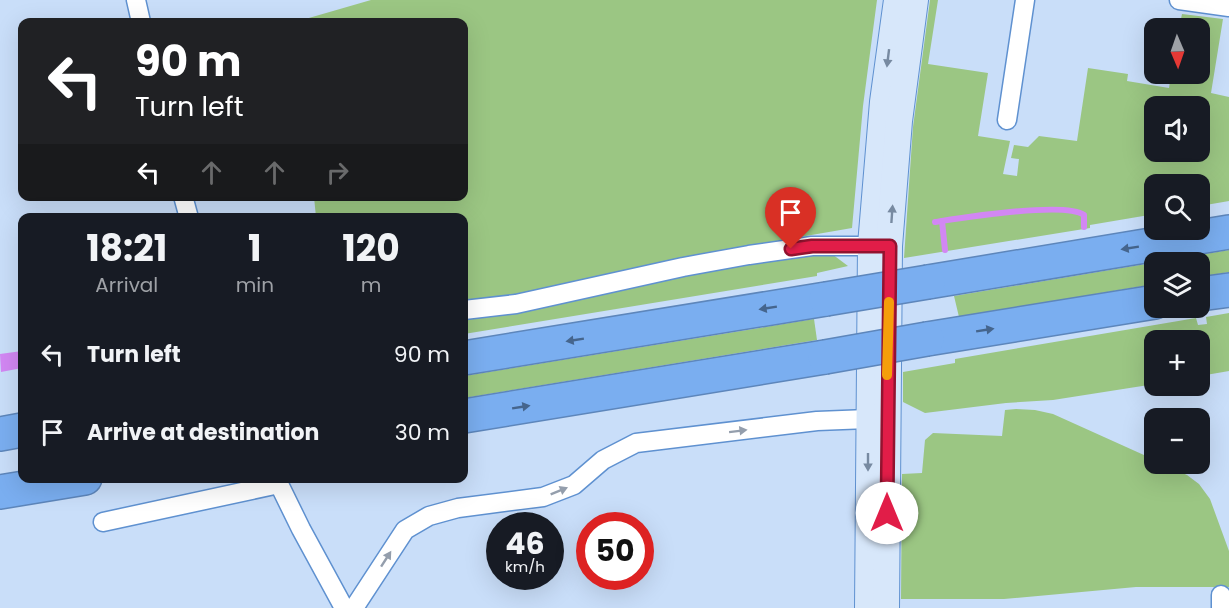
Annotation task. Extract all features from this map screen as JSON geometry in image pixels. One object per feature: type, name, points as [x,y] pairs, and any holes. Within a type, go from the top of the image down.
[{"type":"highway","points":[[468,357],[1229,232]]},
{"type":"highway","points":[[1210,293],[1229,290]]},
{"type":"highway","points":[[468,415],[1144,304]]},
{"type":"highway","points":[[0,434],[18,431]]},
{"type":"highway","points":[[0,492],[55,483]]},
{"type":"main road","points":[[886,608],[878,392],[881,114],[897,0]]},
{"type":"main road","points":[[880,246],[915,0]]},
{"type":"main road","points":[[868,608],[868,418],[878,392]]},
{"type":"street","points":[[136,0],[140,18]]},
{"type":"street","points":[[1007,120],[1026,0]]},
{"type":"street","points":[[1179,0],[1227,4]]},
{"type":"street","points":[[468,310],[507,305],[748,255],[812,246],[880,246]]},
{"type":"street","points":[[354,608],[405,530],[429,516],[458,508],[543,497],[574,485],[603,460],[636,443],[818,421],[868,418]]},
{"type":"street","points":[[103,522],[269,483]]},
{"type":"street","points":[[279,483],[344,608]]},
{"type":"green space","points":[[371,0],[877,0],[863,106],[852,228],[771,242],[492,301],[468,303],[468,213],[316,213],[314,201],[468,201],[468,18],[309,18]]},
{"type":"green space","points":[[930,0],[938,0],[928,64],[988,73],[978,136],[1010,141],[1003,174],[1017,176],[1019,159],[1011,158],[1014,145],[1028,147],[1039,136],[1077,141],[1088,68],[1128,74],[1127,81],[1169,88],[1170,84],[1210,84],[1210,18],[1181,18],[1182,14],[1223,19],[1211,93],[1229,97],[1229,201],[1210,204],[1210,174],[1144,174],[1144,216],[1090,225],[1090,228],[904,258],[913,127]]},
{"type":"green space","points":[[1229,250],[1229,272],[1210,275],[1210,253]]},
{"type":"green space","points":[[803,252],[832,254],[848,266],[817,273],[817,276],[468,333],[468,317]]},
{"type":"green space","points":[[1144,264],[1144,286],[959,317],[954,296]]},
{"type":"green space","points":[[1229,313],[1229,371],[1210,374],[1210,330],[1144,330],[1144,386],[1053,400],[925,413],[903,402],[903,372],[955,363],[955,359],[1196,318],[1198,325],[1207,324],[1206,318]]},
{"type":"green space","points":[[814,319],[817,340],[468,397],[468,375]]},
{"type":"green space","points":[[1005,410],[1035,410],[1053,414],[1144,455],[1144,474],[1185,474],[1199,484],[1210,499],[1229,551],[1229,587],[1136,587],[1004,599],[901,599],[902,474],[922,473],[925,440],[933,433],[1002,436]]},
{"type":"shaded area","points":[[18,352],[18,369],[1,372],[0,354]]},
{"type":"waterway","points":[[935,222],[1012,212],[1056,210],[1073,211],[1084,215],[1084,227]]},
{"type":"waterway","points":[[942,221],[945,250]]},
{"type":"slow traffic","points":[[887,375],[889,302]]},
{"type":"route","points":[[791,249],[812,246],[890,246],[887,513]]}]
